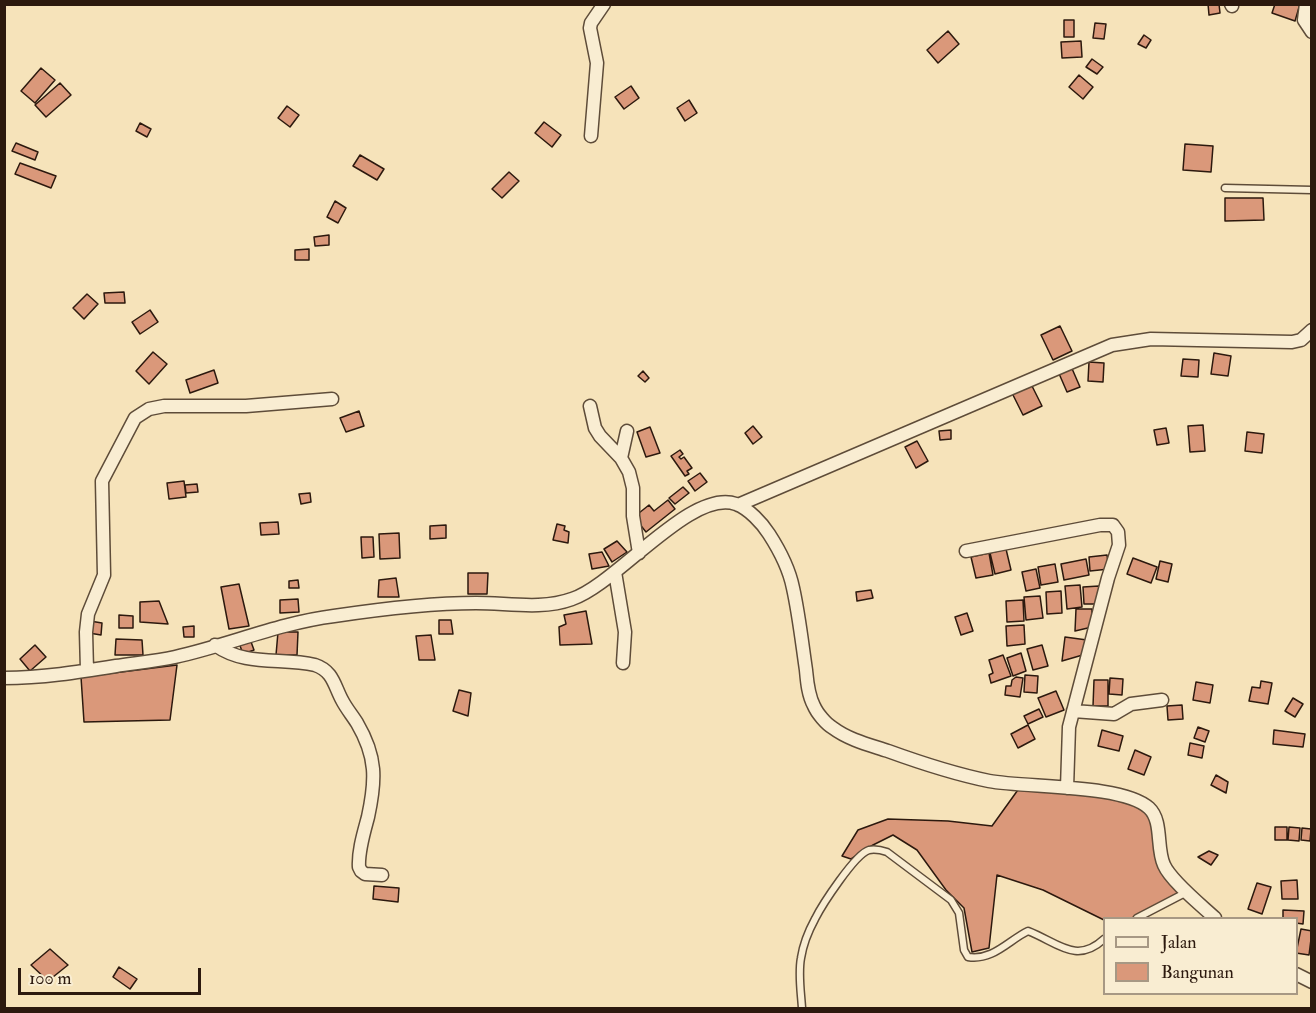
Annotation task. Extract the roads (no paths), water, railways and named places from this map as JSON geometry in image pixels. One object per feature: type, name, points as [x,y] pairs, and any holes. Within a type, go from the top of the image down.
[{"type":"street","points":[[591,136],[597,63],[590,28],[604,4]]},
{"type":"street","points":[[1306,4],[1304,20],[1311,32]]},
{"type":"street","points":[[4,678],[32,678],[176,656],[277,627],[329,616],[412,606],[474,603],[551,604],[583,595],[699,509],[715,503],[738,505],[1112,345],[1151,339],[1292,342],[1301,340],[1311,330]]},
{"type":"street","points":[[87,670],[88,614],[104,575],[102,481],[135,418],[149,409],[164,406],[246,406],[332,399]]},
{"type":"street","points":[[590,406],[595,428],[621,458],[631,479],[633,516],[639,553]]},
{"type":"street","points":[[621,458],[627,431]]},
{"type":"street","points":[[738,505],[762,524],[781,552],[793,588],[808,687],[814,707],[831,727],[856,740],[915,761],[989,781],[1128,796],[1151,809],[1155,816],[1165,867],[1214,917]]},
{"type":"street","points":[[966,551],[1100,525],[1115,526],[1119,535],[1119,545],[1073,711],[1068,738],[1067,788]]},
{"type":"street","points":[[615,572],[625,632],[623,663]]},
{"type":"street","points":[[215,645],[226,653],[249,660],[315,665],[323,668],[334,680],[340,697],[362,734],[371,755],[374,771],[374,786],[358,861],[359,867],[365,874],[381,875]]},
{"type":"street","points":[[1073,711],[1114,714],[1131,704],[1162,700]]},
{"type":"lane","points":[[1225,188],[1311,190]]},
{"type":"lane","points":[[802,1008],[801,960],[811,928],[844,874],[861,854],[868,850],[887,852],[951,900],[959,913],[964,950],[968,957],[975,958],[995,952],[1028,931],[1077,952],[1096,947],[1103,940]]},
{"type":"lane","points":[[1139,917],[1187,891]]}]
